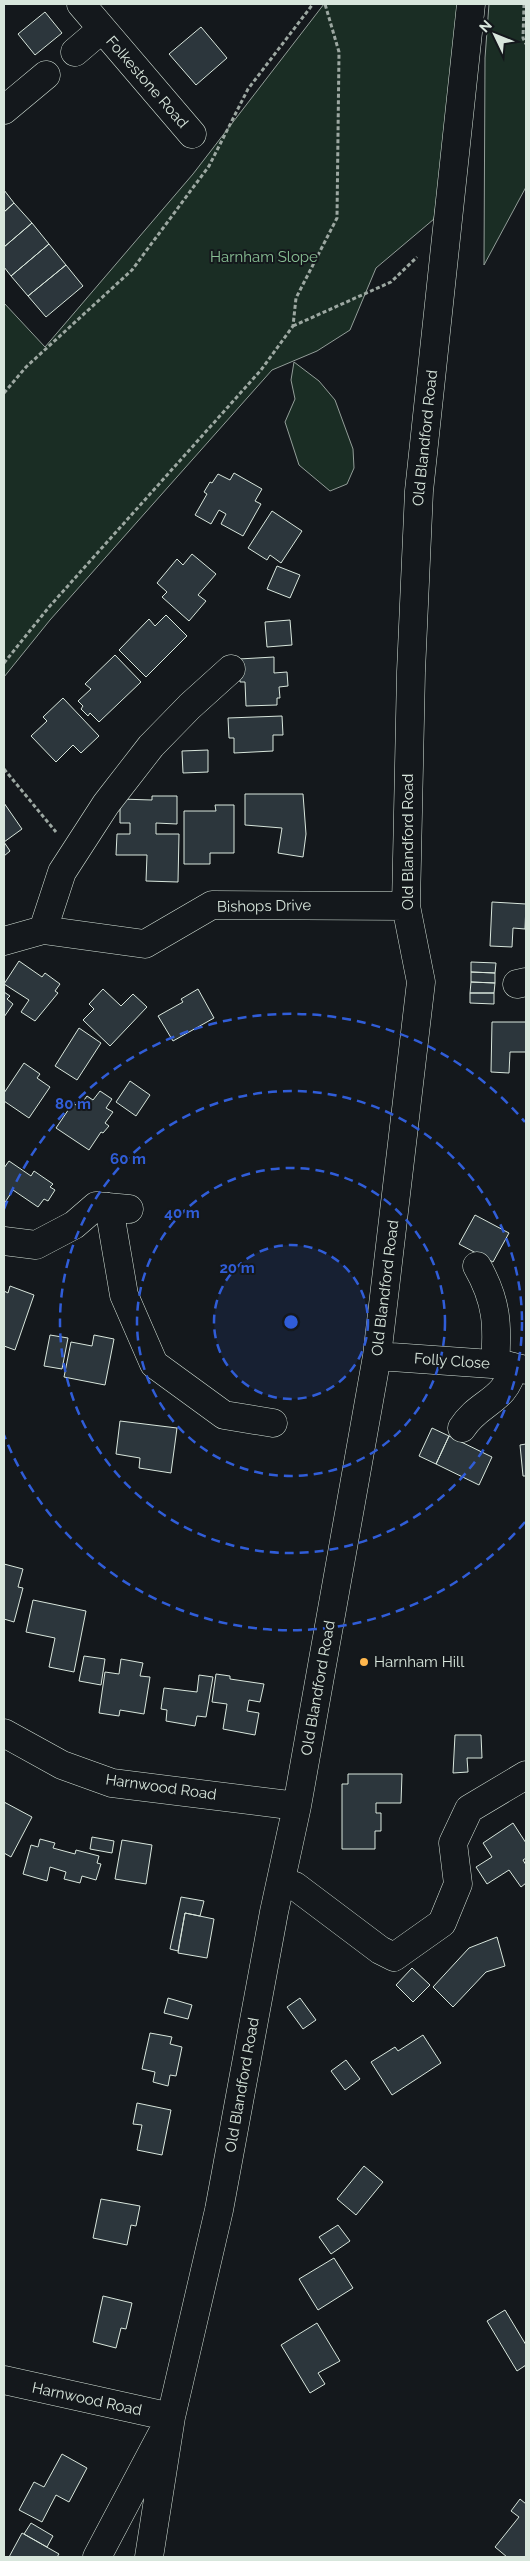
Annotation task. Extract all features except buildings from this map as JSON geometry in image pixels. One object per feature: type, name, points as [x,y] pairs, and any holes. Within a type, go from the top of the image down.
[{"type":"street","name":"Folkestone Road","points":[[80,4],[192,134]]},
{"type":"street","name":"Old Blandford Road","points":[[149,2557],[171,2417],[219,2210],[281,1882],[298,1806],[377,1356],[421,982],[406,906],[411,672],[419,491],[471,4]]},
{"type":"street","name":"Folkestone Road","points":[[75,52],[102,29]]},
{"type":"street","points":[[4,110],[46,75]]},
{"type":"street","points":[[43,930],[62,872],[106,804],[151,746],[190,706],[231,670]]},
{"type":"street","name":"Bishops Drive","points":[[4,941],[43,930],[145,944],[212,905],[406,906]]},
{"type":"street","points":[[4,1241],[36,1245],[74,1225],[96,1206],[119,1208],[124,1295],[154,1364],[224,1415],[273,1423]]},
{"type":"street","points":[[462,1428],[468,1418],[505,1390],[510,1382],[511,1367],[498,1332],[496,1312],[489,1286],[477,1266]]},
{"type":"street","name":"Folly Close","points":[[377,1356],[511,1367]]},
{"type":"street","name":"Harnwood Road","points":[[4,1733],[62,1765],[112,1783],[298,1806]]},
{"type":"street","points":[[281,1882],[295,1886],[380,1950],[394,1957],[442,1923],[458,1884],[453,1843],[469,1809],[526,1775]]},
{"type":"street","name":"Harnwood Road","points":[[4,2380],[171,2417]]},
{"type":"street","points":[[98,2557],[171,2417]]},
{"type":"path","points":[[4,393],[26,367],[132,270],[209,166],[248,89],[313,4]]},
{"type":"path","points":[[293,326],[296,298],[337,218],[339,52],[325,4]]},
{"type":"path","points":[[524,4],[523,38],[526,44]]},
{"type":"path","points":[[4,663],[49,607],[260,370],[293,326],[391,282],[448,227]]},
{"type":"path","points":[[4,769],[74,854]]},
{"type":"green space","name":"Harnham Slope","points":[[324,4],[463,4],[434,219],[376,268],[350,330],[317,351],[272,370],[50,620],[4,677],[4,303],[45,347],[193,174]]},
{"type":"green space","points":[[489,4],[526,4],[526,187],[484,265],[485,58]]},
{"type":"green space","points":[[294,362],[319,381],[335,400],[353,449],[354,468],[347,484],[330,491],[299,465],[285,422],[295,399],[291,380]]},
{"type":"place","name":"Harnham Hill","points":[[364,1662]]}]
